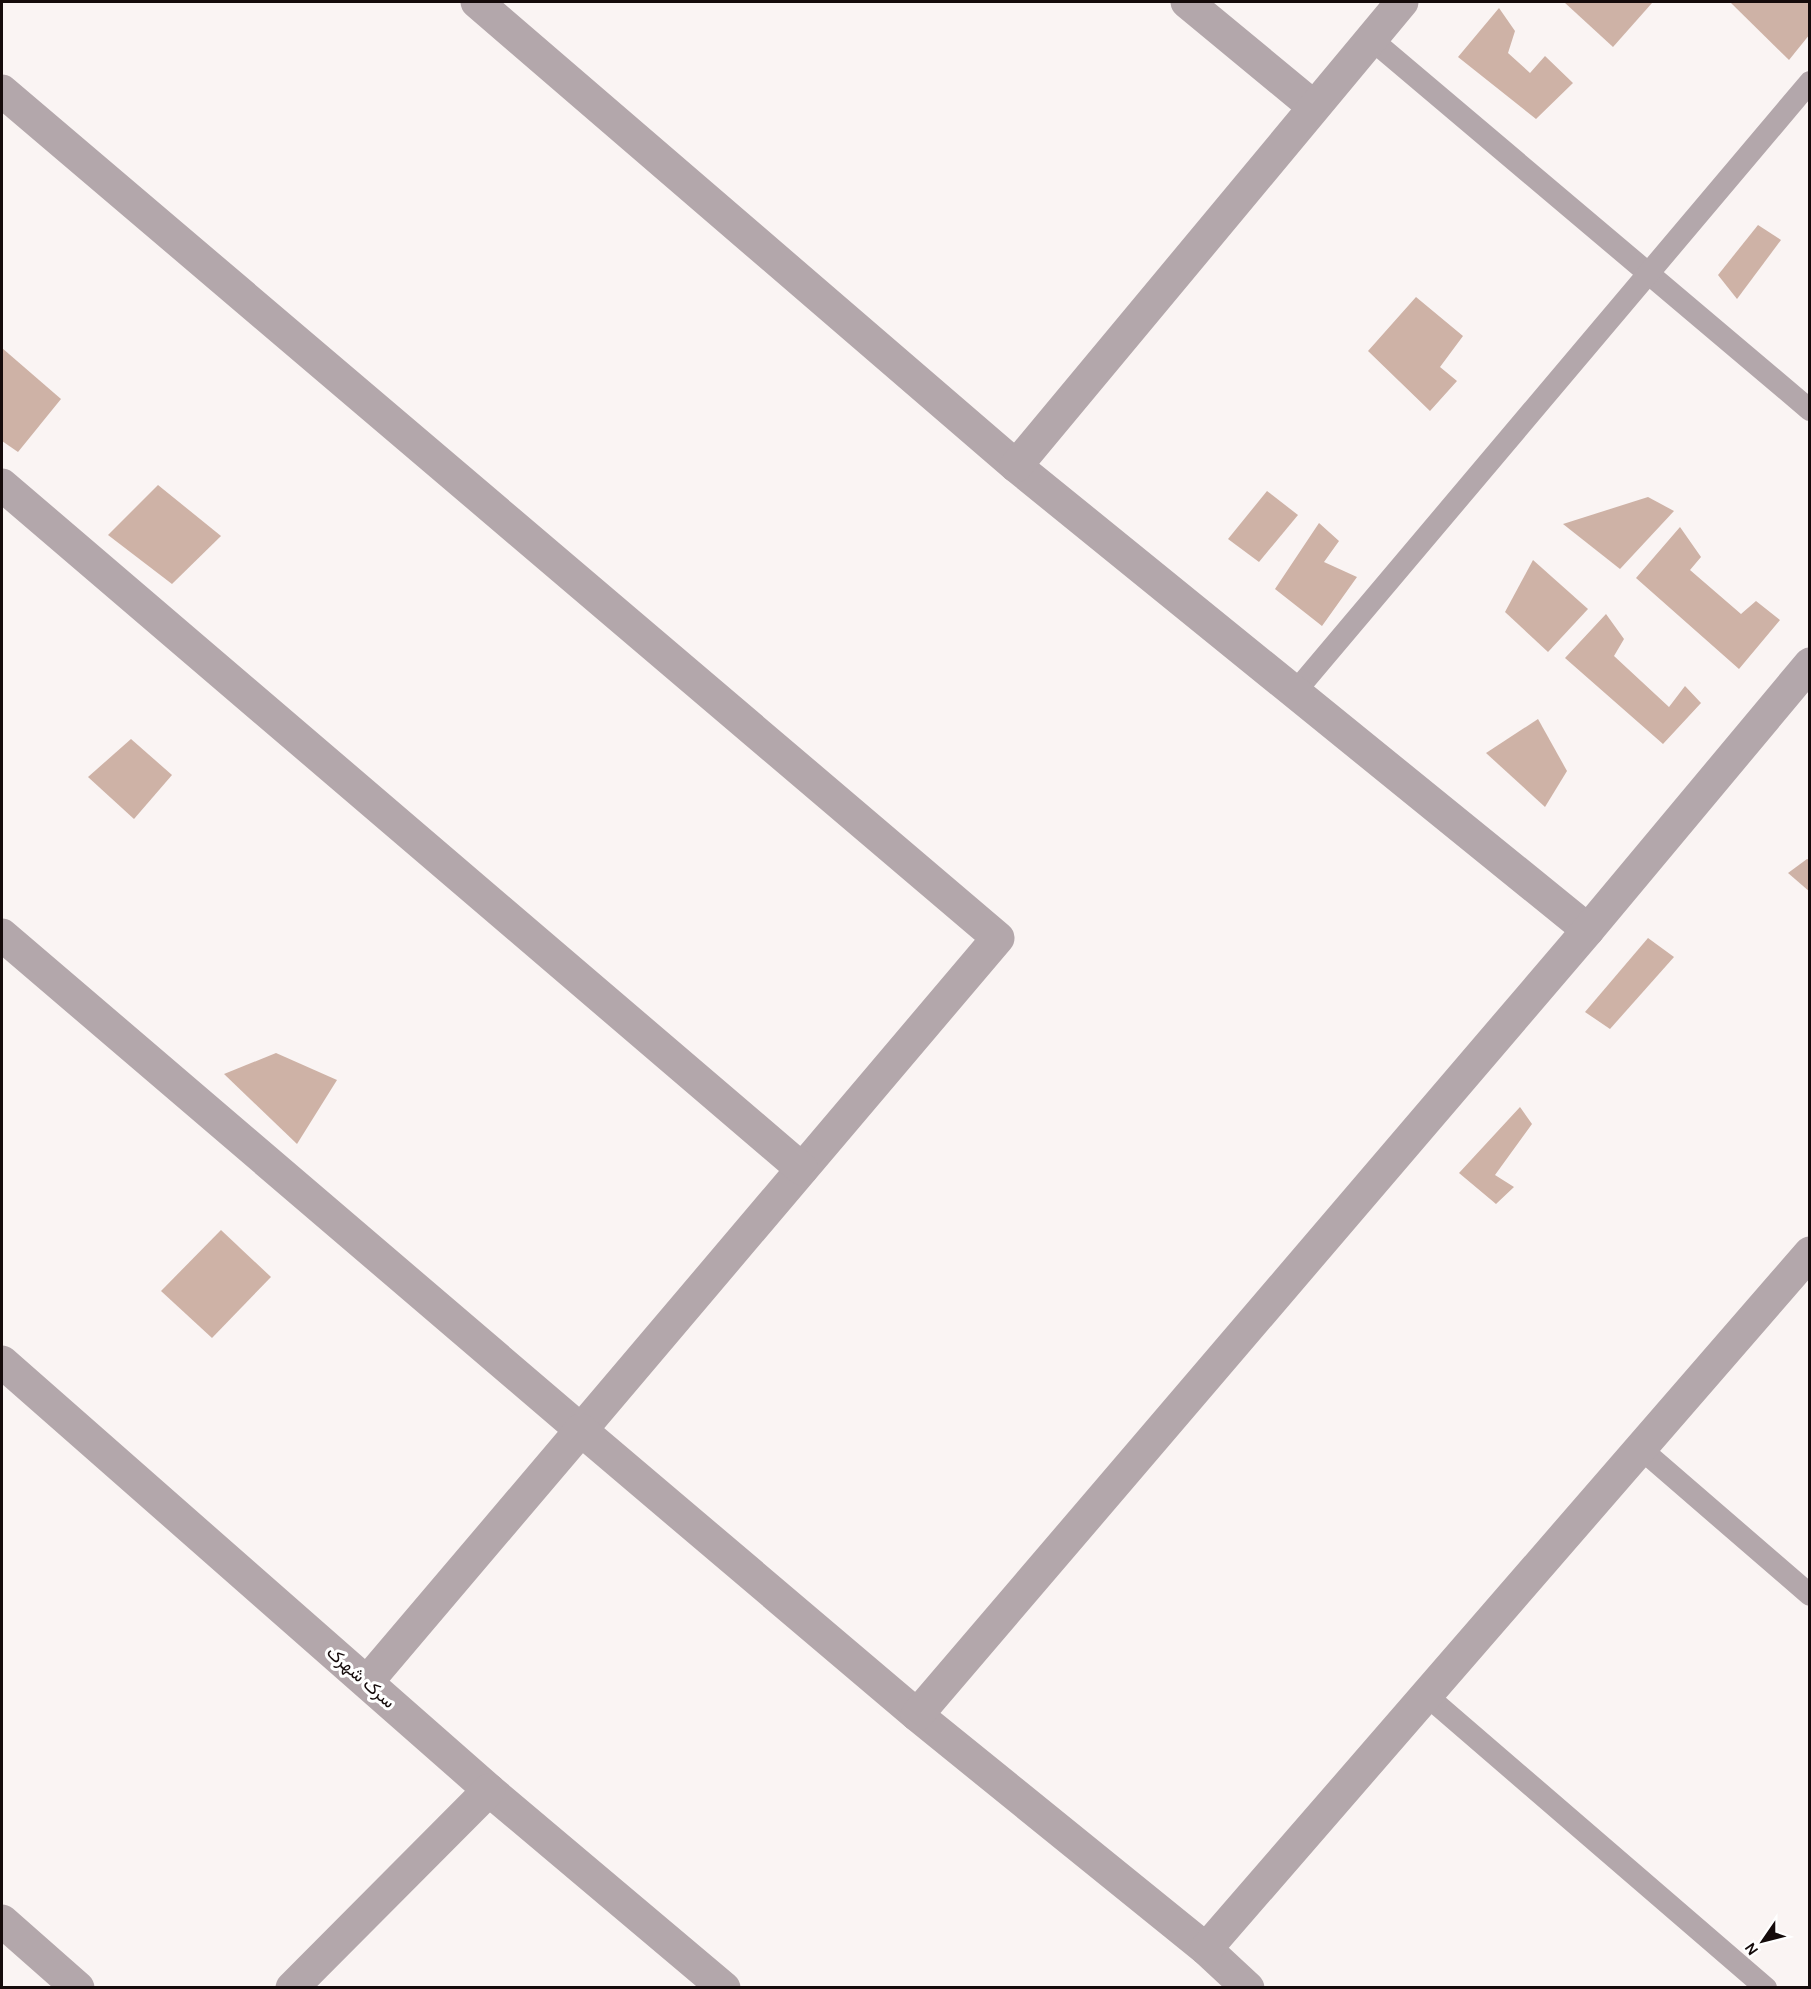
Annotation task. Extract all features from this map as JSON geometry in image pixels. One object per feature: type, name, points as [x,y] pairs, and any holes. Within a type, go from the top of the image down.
[{"type":"street","points":[[477,2],[1016,466],[1588,930]]},
{"type":"street","points":[[1187,2],[1314,107]]},
{"type":"street","points":[[1016,466],[1402,2]]},
{"type":"street","points":[[2,91],[998,938],[367,1682]]},
{"type":"street","points":[[2,484],[802,1169]]},
{"type":"street","points":[[917,1715],[1588,930],[1809,664]]},
{"type":"street","points":[[2,935],[917,1715],[1206,1949],[1248,1988]]},
{"type":"street","points":[[1206,1949],[1809,1253]]},
{"type":"street","name":"سرک شهرک","points":[[2,1362],[489,1790],[724,1988]]},
{"type":"street","points":[[292,1988],[489,1790]]},
{"type":"street","points":[[2,1922],[78,1988]]},
{"type":"lane","points":[[1371,39],[1649,272],[1809,410]]},
{"type":"lane","points":[[1295,692],[1809,82]]},
{"type":"lane","points":[[1640,1448],[1809,1595]]},
{"type":"lane","points":[[1426,1695],[1766,1988]]},
{"type":"building","points":[[1564,2],[1650,2],[1652,3],[1613,47]]},
{"type":"building","points":[[1730,2],[1810,2],[1810,34],[1789,60]]},
{"type":"building","points":[[1499,8],[1515,31],[1508,53],[1530,73],[1545,56],[1573,83],[1536,119],[1458,57]]},
{"type":"building","points":[[1758,225],[1781,240],[1737,299],[1718,275]]},
{"type":"building","points":[[1416,297],[1463,336],[1440,367],[1457,381],[1430,411],[1368,351]]},
{"type":"building","points":[[2,348],[61,399],[18,452],[2,441]]},
{"type":"building","points":[[158,485],[221,536],[172,584],[108,535]]},
{"type":"building","points":[[1267,491],[1298,515],[1259,562],[1228,539]]},
{"type":"building","points":[[1648,497],[1674,511],[1620,569],[1563,524]]},
{"type":"building","points":[[1319,523],[1339,541],[1324,562],[1357,577],[1322,626],[1275,589]]},
{"type":"building","points":[[1680,527],[1701,557],[1690,570],[1741,614],[1756,601],[1780,620],[1739,669],[1636,578]]},
{"type":"building","points":[[1533,560],[1588,609],[1548,652],[1505,612]]},
{"type":"building","points":[[1606,614],[1624,639],[1614,656],[1669,707],[1685,686],[1701,703],[1663,744],[1565,658]]},
{"type":"building","points":[[1538,719],[1567,771],[1545,807],[1486,753]]},
{"type":"building","points":[[131,739],[172,775],[134,819],[88,777]]},
{"type":"building","points":[[1807,859],[1810,860],[1810,892],[1788,873]]},
{"type":"building","points":[[1648,938],[1674,957],[1610,1029],[1585,1012]]},
{"type":"building","points":[[276,1053],[337,1080],[297,1144],[224,1074]]},
{"type":"building","points":[[1520,1107],[1532,1124],[1495,1175],[1514,1187],[1496,1204],[1459,1173]]},
{"type":"building","points":[[221,1230],[271,1277],[212,1338],[161,1291]]}]
